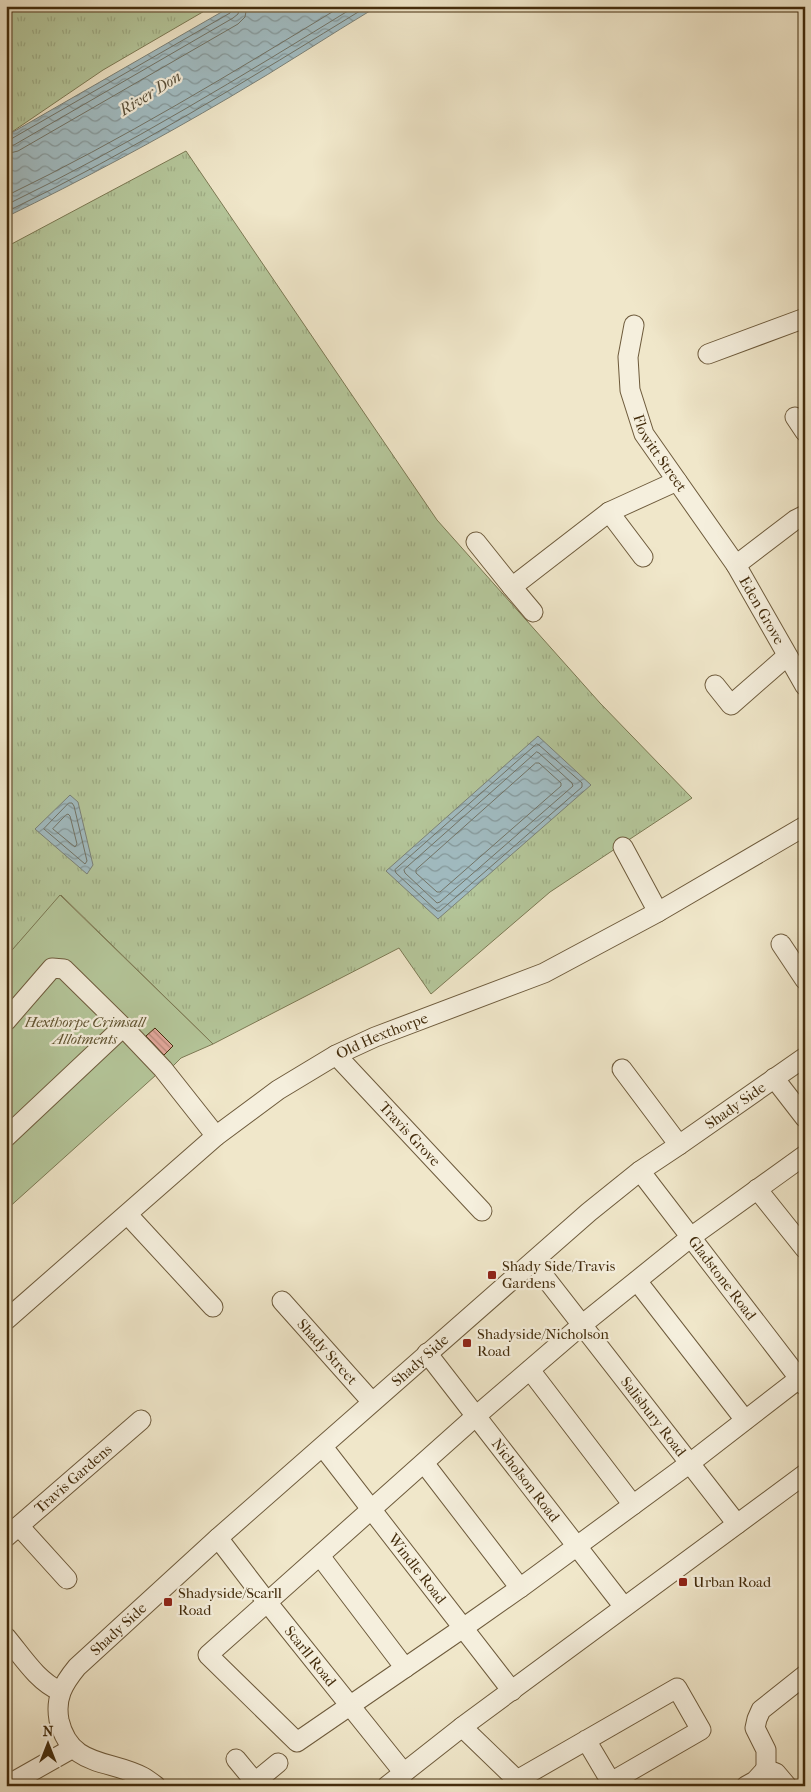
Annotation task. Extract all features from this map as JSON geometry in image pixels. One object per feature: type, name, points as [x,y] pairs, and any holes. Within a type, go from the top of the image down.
[{"type":"street","points":[[708,354],[805,318]]},
{"type":"street","name":"Flowitt Street","points":[[634,325],[628,357],[630,390],[644,434],[736,565]]},
{"type":"street","points":[[512,587],[609,512],[678,481]]},
{"type":"street","points":[[609,512],[643,557]]},
{"type":"street","points":[[736,565],[795,520],[805,515]]},
{"type":"street","points":[[476,542],[533,612]]},
{"type":"street","name":"Eden Grove","points":[[736,565],[786,656],[805,686]]},
{"type":"street","name":"Eden Grove","points":[[715,685],[731,705],[786,656]]},
{"type":"street","name":"Old Hexthorpe","points":[[6,1320],[216,1136],[278,1090],[336,1055],[383,1034],[544,974],[658,912],[805,826]]},
{"type":"street","points":[[623,847],[658,912]]},
{"type":"street","points":[[781,944],[805,980]]},
{"type":"street","points":[[6,1021],[52,968],[64,969],[163,1069],[216,1136]]},
{"type":"street","points":[[6,1137],[123,1027]]},
{"type":"street","name":"Travis Grove","points":[[336,1055],[482,1211]]},
{"type":"street","name":"Shady Side","points":[[60,1691],[76,1667],[218,1538],[589,1212],[640,1171],[805,1058]]},
{"type":"street","points":[[622,1069],[679,1145]]},
{"type":"street","points":[[774,1078],[805,1118]]},
{"type":"street","points":[[803,1380],[745,1420],[690,1463],[520,1588],[297,1742],[208,1655],[476,1416],[583,1324],[691,1237],[805,1155]]},
{"type":"street","name":"Gladstone Road","points":[[640,1171],[803,1380]]},
{"type":"street","points":[[757,1189],[805,1250]]},
{"type":"street","points":[[128,1215],[213,1307]]},
{"type":"street","name":"Salisbury Road","points":[[533,1262],[737,1524]]},
{"type":"street","points":[[637,1281],[745,1420]]},
{"type":"street","name":"Shady Street","points":[[282,1301],[372,1402]]},
{"type":"street","name":"Nicholson Road","points":[[428,1353],[624,1607]]},
{"type":"street","points":[[530,1370],[632,1505]]},
{"type":"street","name":"Travis Gardens","points":[[13,1531],[141,1420]]},
{"type":"street","name":"Windle Road","points":[[323,1447],[512,1690]]},
{"type":"street","points":[[424,1463],[520,1588]]},
{"type":"street","points":[[386,1786],[462,1727],[805,1474]]},
{"type":"street","points":[[13,1531],[67,1579]]},
{"type":"street","name":"Scarll Road","points":[[218,1538],[404,1773]]},
{"type":"street","points":[[320,1556],[405,1668]]},
{"type":"street","points":[[6,1637],[41,1678],[50,1687],[60,1691],[58,1714],[61,1729],[74,1748],[94,1762],[141,1776],[156,1786]]},
{"type":"street","points":[[746,1786],[755,1781],[766,1769],[766,1750],[756,1728],[757,1719],[762,1710],[805,1676]]},
{"type":"street","points":[[462,1727],[518,1783],[586,1740],[677,1688],[701,1730],[611,1782],[586,1740]]},
{"type":"street","points":[[6,1786],[74,1748]]},
{"type":"street","points":[[236,1759],[253,1784],[278,1763]]},
{"type":"street","points":[[766,1769],[776,1773],[787,1786]]},
{"type":"green space","points":[[6,6],[213,6],[103,70],[6,136]]},
{"type":"green space","points":[[186,151],[437,520],[600,703],[692,798],[550,892],[431,994],[399,948],[213,1044],[61,895],[6,957],[6,247]]},
{"type":"green space","name":"Hexthorpe Crimsall Allotments","points":[[60,895],[213,1044],[181,1058],[170,1069],[166,1066],[6,1210],[6,957]]},
{"type":"water","name":"River Don","points":[[232,6],[378,6],[249,86],[175,129],[6,217],[6,136]]},
{"type":"water","points":[[538,736],[591,785],[438,919],[386,871]]},
{"type":"water","points":[[70,795],[78,802],[93,865],[87,874],[35,829]]},
{"type":"building","points":[[155,1028],[173,1046],[164,1055],[146,1036]]},
{"type":"place","name":"Shady Side/Travis Gardens","points":[[492,1275]]},
{"type":"place","name":"Shadyside/Nicholson Road","points":[[467,1343]]},
{"type":"place","name":"Urban Road","points":[[683,1582]]},
{"type":"place","name":"Shadyside/Scarll Road","points":[[168,1602]]}]
